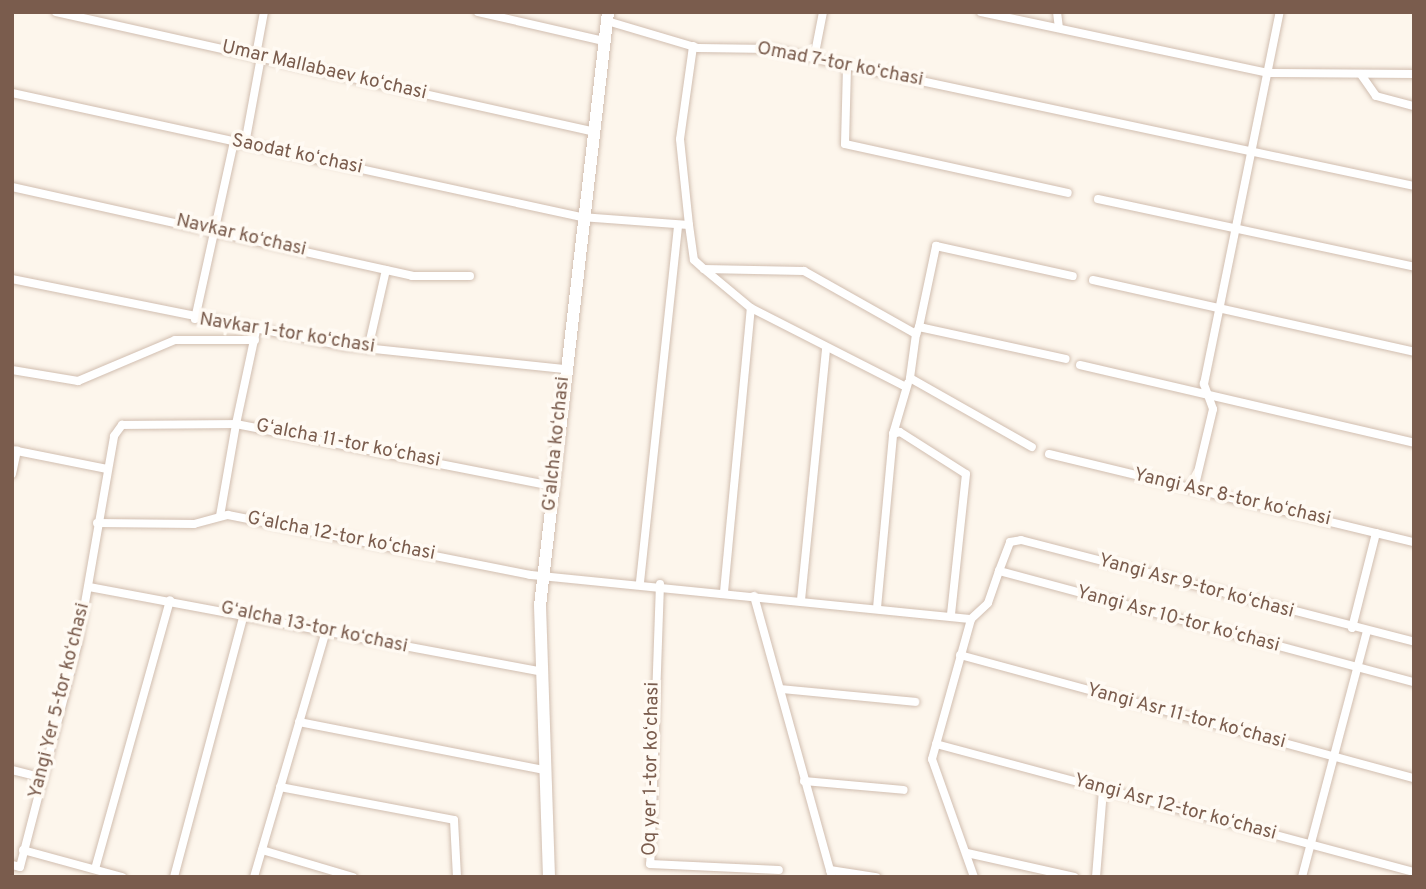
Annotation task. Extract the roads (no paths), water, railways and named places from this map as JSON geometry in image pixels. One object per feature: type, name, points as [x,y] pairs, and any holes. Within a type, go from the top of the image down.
[{"type":"street","name":"Umar Mallabaev koʻchasi","points":[[56,12],[591,131]]},
{"type":"street","points":[[245,144],[264,12]]},
{"type":"street","points":[[478,12],[604,41]]},
{"type":"street","points":[[814,58],[823,12]]},
{"type":"street","points":[[981,12],[1267,73],[1362,76],[1414,74]]},
{"type":"street","points":[[1057,12],[1059,28]]},
{"type":"street","points":[[1194,489],[1212,415],[1204,384],[1280,12]]},
{"type":"street","name":"Gʻalcha koʻchasi","points":[[548,877],[538,671],[543,576],[591,131],[608,17]]},
{"type":"street","name":"Omad 7-tor koʻchasi","points":[[608,17],[693,46],[771,48],[847,67],[1074,111],[1414,186]]},
{"type":"street","points":[[693,46],[680,139],[694,260],[751,308],[826,349],[908,382],[1032,447]]},
{"type":"street","points":[[847,67],[845,144],[1068,192]]},
{"type":"street","points":[[1362,76],[1376,96],[1414,107]]},
{"type":"street","name":"Saodat koʻchasi","points":[[12,93],[581,217],[678,227],[689,225]]},
{"type":"street","points":[[195,319],[234,141]]},
{"type":"street","name":"Navkar koʻchasi","points":[[12,187],[386,270],[470,276]]},
{"type":"street","points":[[1098,199],[1414,267]]},
{"type":"street","points":[[640,582],[678,227]]},
{"type":"street","points":[[877,608],[893,434],[908,382],[936,246],[1073,276]]},
{"type":"street","points":[[704,269],[804,271],[918,331],[1066,359]]},
{"type":"street","points":[[368,349],[386,270]]},
{"type":"street","name":"Navkar 1-tor koʻchasi","points":[[12,279],[256,335],[565,369]]},
{"type":"street","points":[[1093,280],[1414,352]]},
{"type":"street","points":[[724,592],[751,308]]},
{"type":"street","points":[[12,370],[78,381],[176,340],[256,335],[236,424]]},
{"type":"street","points":[[801,600],[826,349]]},
{"type":"street","points":[[1080,365],[1414,443]]},
{"type":"street","name":"Yangi Yer 5-tor koʻchasi","points":[[19,877],[16,866],[23,850],[89,587],[107,469],[122,425],[236,424]]},
{"type":"street","name":"Gʻalcha 11-tor koʻchasi","points":[[220,516],[236,424],[552,486]]},
{"type":"street","points":[[893,434],[900,432],[966,474],[951,615]]},
{"type":"street","points":[[12,474],[15,450],[107,469]]},
{"type":"street","name":"Yangi Asr 8-tor koʻchasi","points":[[1049,454],[1414,542]]},
{"type":"street","name":"Gʻalcha 12-tor koʻchasi","points":[[97,523],[194,524],[220,516],[543,576],[660,584],[971,619]]},
{"type":"street","points":[[1352,628],[1376,533]]},
{"type":"street","name":"Yangi Asr 9-tor koʻchasi","points":[[999,571],[1010,542],[1021,540],[1414,642]]},
{"type":"street","points":[[974,877],[933,766],[936,744],[971,619],[988,603],[999,571]]},
{"type":"street","name":"Yangi Asr 10-tor koʻchasi","points":[[999,571],[1414,682]]},
{"type":"street","name":"Oq yer 1-tor koʻchasi","points":[[660,584],[650,864],[779,870]]},
{"type":"street","name":"Gʻalcha 13-tor koʻchasi","points":[[89,587],[244,613],[538,671]]},
{"type":"street","points":[[754,596],[831,873],[876,877]]},
{"type":"street","points":[[95,869],[170,600]]},
{"type":"street","points":[[174,877],[244,613]]},
{"type":"street","points":[[254,877],[326,630]]},
{"type":"street","points":[[1302,877],[1367,631]]},
{"type":"street","name":"Yangi Asr 11-tor koʻchasi","points":[[960,655],[1414,778]]},
{"type":"street","points":[[781,689],[915,702]]},
{"type":"street","points":[[299,722],[543,770]]},
{"type":"street","name":"Yangi Asr 12-tor koʻchasi","points":[[936,744],[1414,872]]},
{"type":"street","points":[[12,770],[41,777]]},
{"type":"street","points":[[804,781],[904,790]]},
{"type":"street","points":[[280,787],[454,820],[457,877]]},
{"type":"street","points":[[1096,877],[1103,790]]},
{"type":"street","points":[[23,850],[122,877]]},
{"type":"street","points":[[262,850],[353,877]]},
{"type":"street","points":[[967,853],[1074,877]]}]
